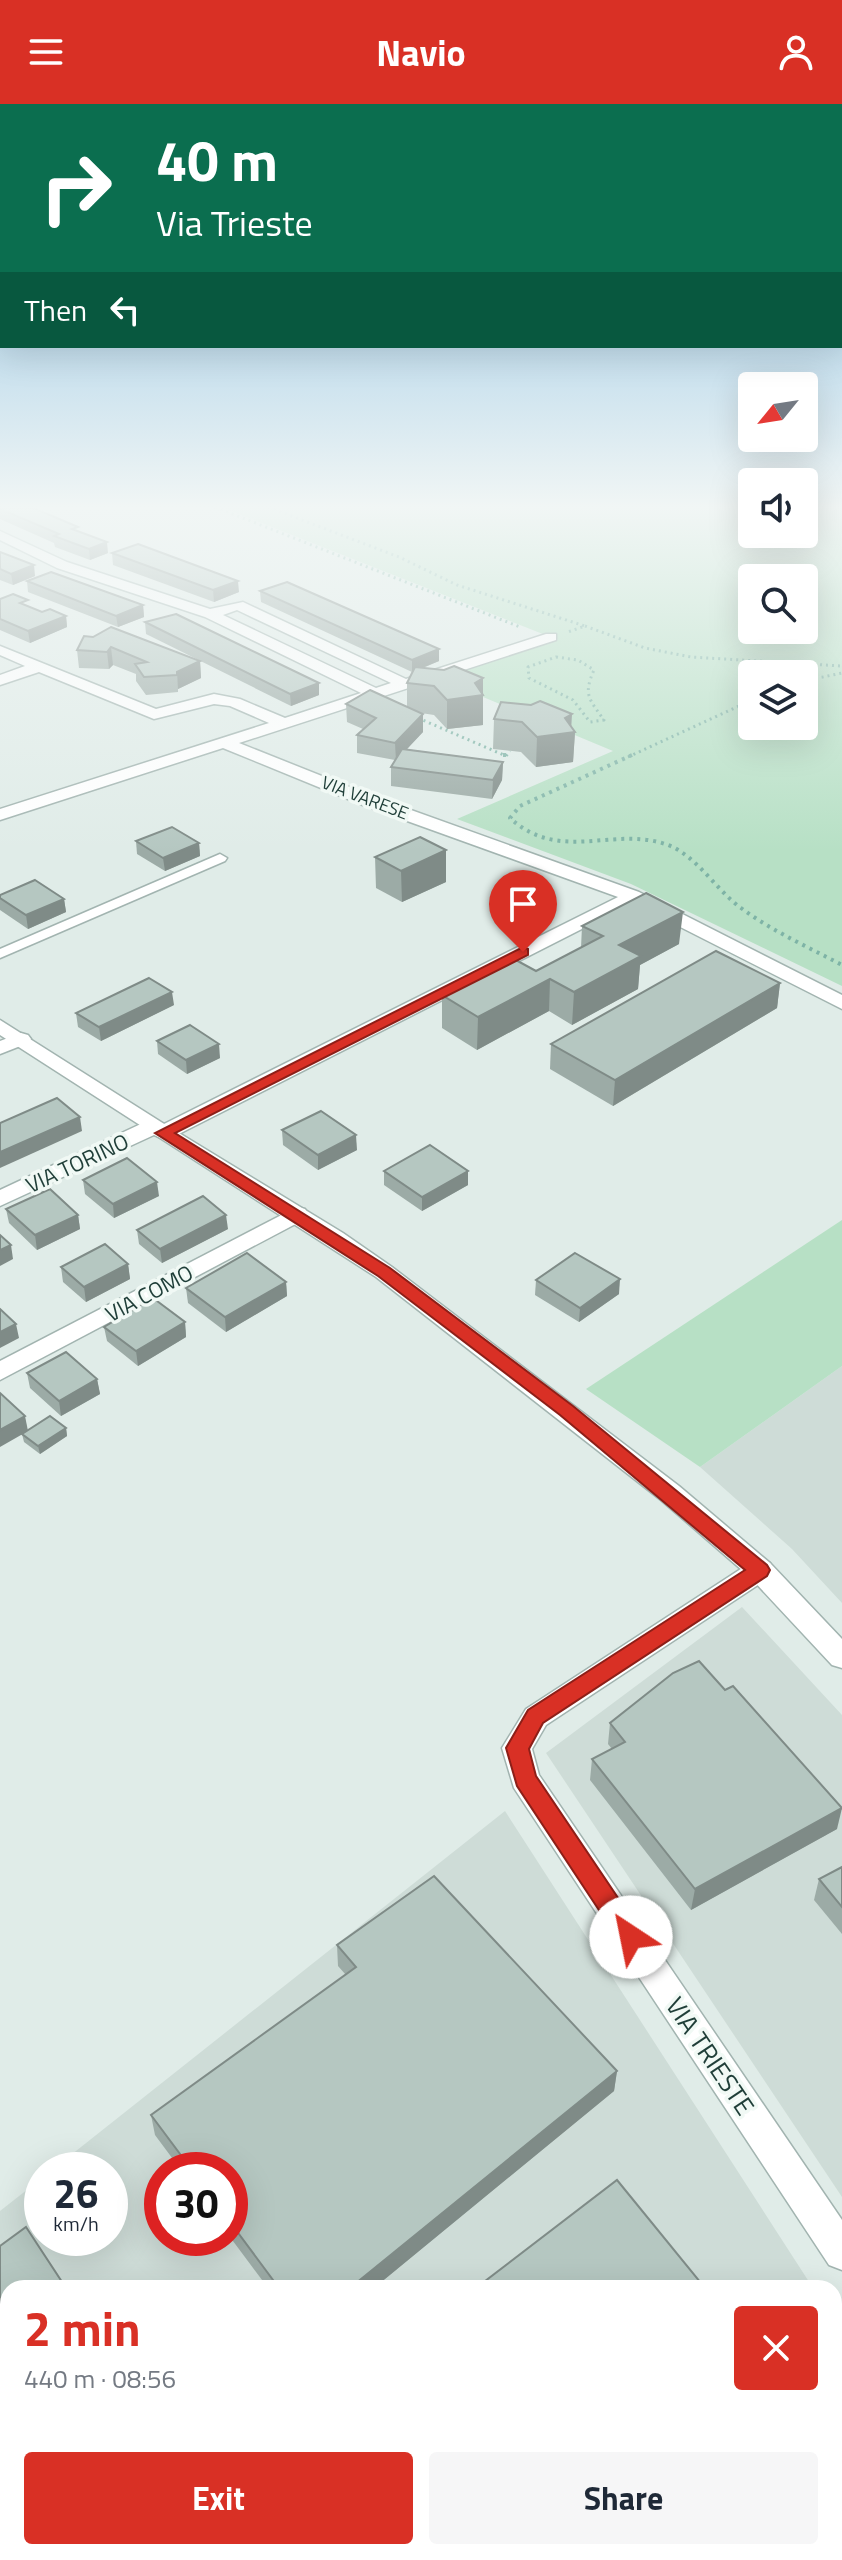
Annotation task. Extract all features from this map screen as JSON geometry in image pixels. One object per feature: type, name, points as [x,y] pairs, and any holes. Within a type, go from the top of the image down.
[{"type":"street","points":[[225,622],[372,695]]},
{"type":"street","points":[[273,622],[405,684]]},
{"type":"street","points":[[0,815],[549,638]]},
{"type":"street","points":[[0,650],[154,714],[171,713],[205,700],[222,699],[284,723]]},
{"type":"street","points":[[0,680],[40,666]]},
{"type":"street","name":"VIA VARESE","points":[[224,743],[366,800],[633,896],[842,1003]]},
{"type":"street","name":"VIA TORINO","points":[[0,1199],[158,1130],[633,896]]},
{"type":"street","points":[[7,1037],[297,1214],[384,1272],[670,1493],[760,1570],[842,1657]]},
{"type":"street","name":"VIA COMO","points":[[0,1372],[297,1214]]},
{"type":"street","name":"VIA TRIESTE","points":[[760,1570],[536,1717],[517,1748],[525,1779],[842,2252]]},
{"type":"lane","points":[[0,954],[220,858]]},
{"type":"path","points":[[507,622],[549,638],[585,626]]},
{"type":"path","points":[[571,622],[645,648],[691,657],[842,666]]},
{"type":"path","points":[[556,657],[588,664],[594,674],[587,683],[587,694],[604,720],[590,722],[585,719],[579,705],[557,690],[529,678],[528,667],[556,657]]},
{"type":"path","points":[[819,666],[827,670],[826,676]]},
{"type":"path","points":[[818,678],[842,673]]},
{"type":"path","points":[[372,695],[506,756],[510,751]]},
{"type":"path","points":[[738,706],[520,806],[511,813],[510,818],[523,830],[556,841],[634,840],[672,846],[693,859],[713,885],[752,917],[842,965]]},
{"type":"shaded area","points":[[842,1366],[842,1603],[792,1549],[700,1467]]},
{"type":"shaded area","points":[[742,1607],[842,1715],[842,2197],[546,1753]]},
{"type":"shaded area","points":[[505,1811],[808,2280],[0,2280],[0,2211],[24,2192],[24,2256],[128,2256],[128,2152],[75,2152]]},
{"type":"green space","points":[[511,622],[738,622],[738,644],[818,644],[818,622],[842,622],[842,986],[631,884],[457,819],[613,751],[440,679],[558,640]]},
{"type":"green space","points":[[842,1220],[842,1366],[700,1467],[586,1389]]},
{"type":"building","points":[[6,622],[52,622],[28,631]]},
{"type":"building","points":[[145,622],[192,622],[319,683],[290,694]]},
{"type":"building","points":[[327,622],[377,622],[439,649],[412,660]]},
{"type":"building","points":[[111,627],[200,661],[177,672],[177,675],[144,677],[135,664],[147,662],[111,647],[107,652],[77,650],[84,636],[93,637]]},
{"type":"building","points":[[454,666],[483,678],[475,683],[483,695],[447,700],[434,686],[407,683],[415,667],[444,670]]},
{"type":"building","points":[[370,690],[423,714],[395,743],[357,735],[376,718],[346,704]]},
{"type":"building","points":[[540,701],[572,714],[565,718],[575,732],[537,737],[522,722],[494,719],[501,702],[531,705]]},
{"type":"building","points":[[402,749],[503,762],[493,780],[391,767]]},
{"type":"building","points":[[172,827],[199,843],[163,858],[136,841]]},
{"type":"building","points":[[420,837],[446,850],[401,871],[375,857]]},
{"type":"building","points":[[35,880],[64,899],[26,915],[0,898],[0,895]]},
{"type":"building","points":[[646,893],[683,912],[619,945],[641,956],[574,992],[550,979],[478,1017],[442,995],[514,959],[536,971],[603,936],[582,926]]},
{"type":"building","points":[[716,951],[780,983],[615,1080],[551,1044]]},
{"type":"building","points":[[149,978],[172,992],[99,1027],[76,1013]]},
{"type":"building","points":[[190,1025],[219,1044],[186,1060],[157,1041]]},
{"type":"building","points":[[57,1098],[80,1117],[0,1152],[0,1123]]},
{"type":"building","points":[[321,1111],[356,1135],[318,1155],[282,1130]]},
{"type":"building","points":[[430,1145],[468,1171],[422,1197],[384,1171]]},
{"type":"building","points":[[127,1158],[157,1182],[113,1204],[83,1180]]},
{"type":"building","points":[[50,1189],[78,1215],[35,1235],[6,1209]]},
{"type":"building","points":[[203,1196],[226,1215],[160,1249],[137,1230]]},
{"type":"building","points":[[0,1235],[11,1245],[0,1250]]},
{"type":"building","points":[[105,1244],[128,1264],[84,1287],[61,1267]]},
{"type":"building","points":[[247,1253],[286,1282],[225,1317],[186,1288]]},
{"type":"building","points":[[575,1253],[620,1279],[580,1308],[536,1280]]},
{"type":"building","points":[[153,1298],[185,1322],[136,1351],[104,1327]]},
{"type":"building","points":[[0,1309],[16,1324],[0,1332]]},
{"type":"building","points":[[66,1352],[97,1379],[59,1401],[27,1373]]},
{"type":"building","points":[[0,1393],[25,1416],[0,1430]]},
{"type":"building","points":[[50,1416],[66,1428],[38,1446],[22,1434]]},
{"type":"building","points":[[699,1661],[725,1690],[733,1686],[842,1808],[695,1889],[592,1759],[625,1742],[610,1723],[673,1673]]},
{"type":"building","points":[[842,1867],[842,1907],[819,1879]]},
{"type":"building","points":[[434,1876],[617,2071],[360,2280],[273,2280],[248,2246],[248,2152],[179,2152],[151,2115],[356,1967],[337,1945]]},
{"type":"building","points":[[617,2180],[698,2280],[486,2280]]},
{"type":"building","points":[[24,2228],[24,2256],[45,2256],[61,2280],[0,2280],[0,2246]]},
{"type":"route","points":[[523,952],[163,1133],[335,1238],[384,1272],[670,1493],[760,1570],[536,1717],[517,1748],[525,1779],[631,1937]]}]
